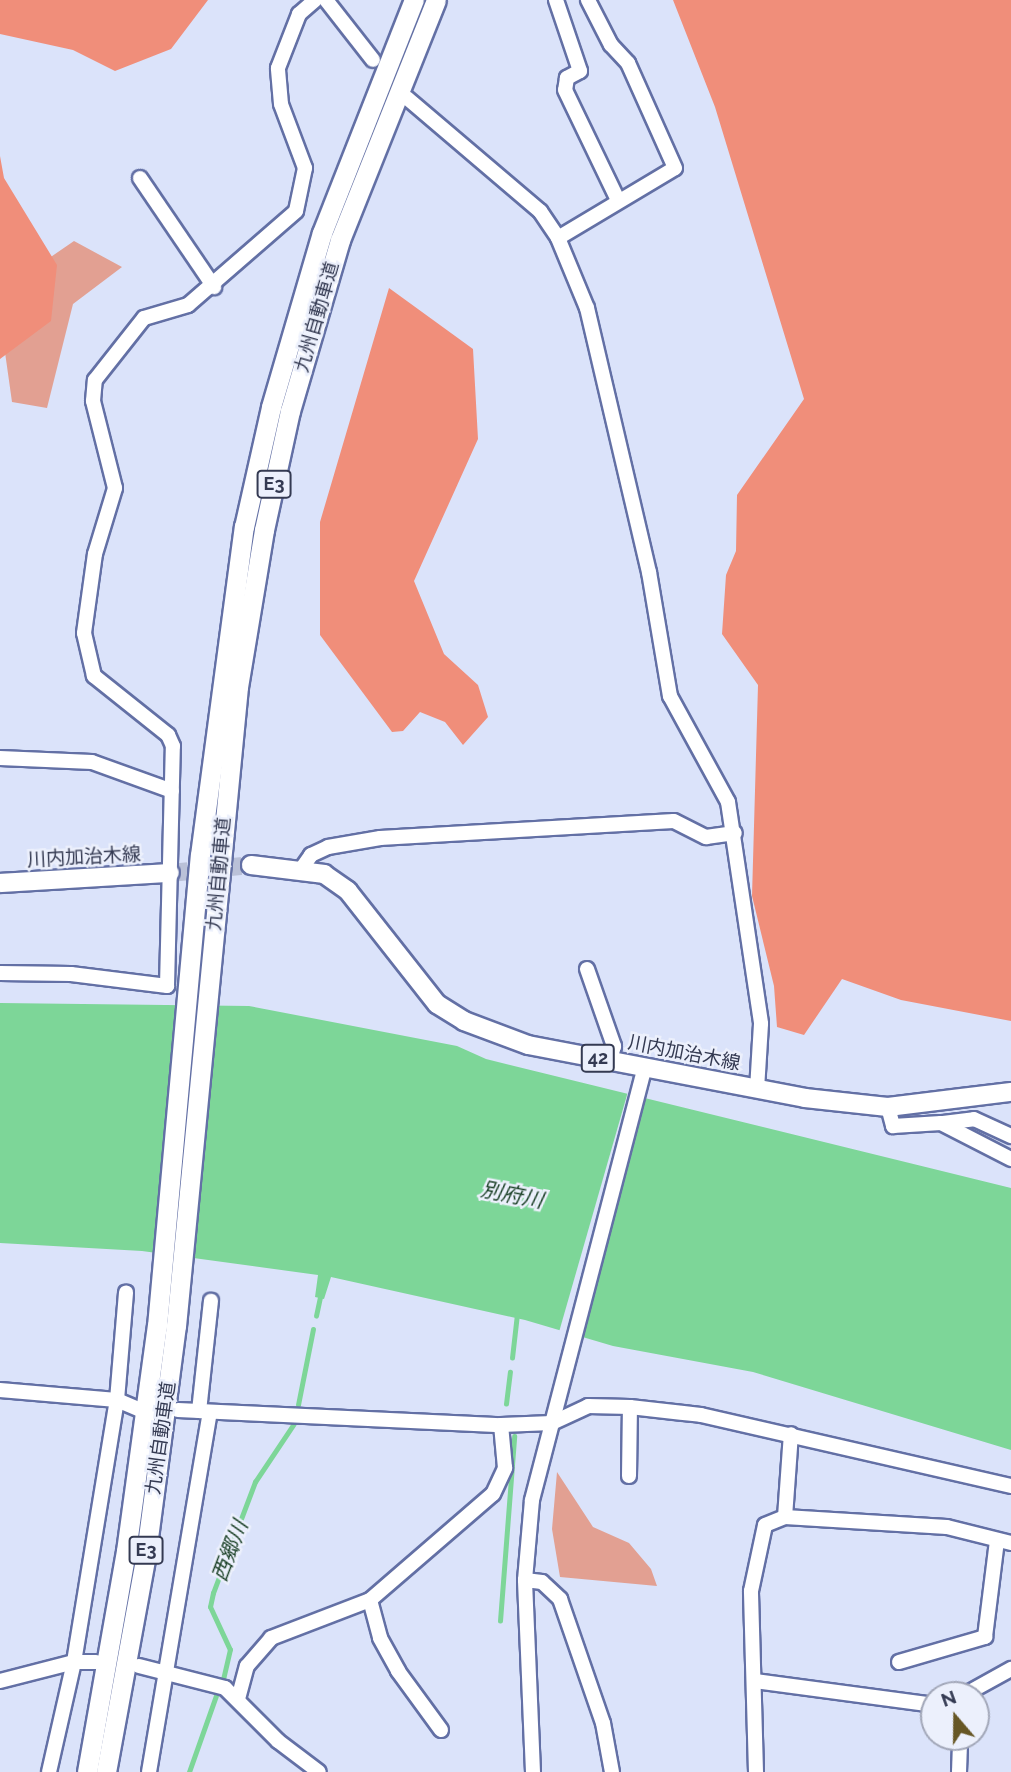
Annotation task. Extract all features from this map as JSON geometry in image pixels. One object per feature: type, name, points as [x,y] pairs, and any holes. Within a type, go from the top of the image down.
[{"type":"highway","name":"九州自動車道","points":[[106,1772],[146,1553],[199,990],[220,685],[244,527],[271,407],[327,220],[414,0]]},
{"type":"highway","name":"九州自動車道","points":[[199,990],[238,687],[290,411],[340,240],[436,0]]},
{"type":"highway","name":"九州自動車道","points":[[87,1772],[167,1326]]},
{"type":"main road","name":"川内加治木線","points":[[251,865],[302,868],[324,874],[348,891],[406,969],[437,1004],[464,1021],[528,1045],[610,1060],[643,1074],[888,1107],[1011,1092]]},
{"type":"main road","name":"川内加治木線","points":[[0,883],[170,873]]},
{"type":"street","points":[[0,973],[71,974],[167,986],[172,791],[168,735],[94,676],[86,651],[88,584],[115,488],[93,401],[95,380],[129,332],[144,318],[188,305],[214,287],[296,211],[304,189],[305,167],[281,104],[278,68],[299,14],[315,0]]},
{"type":"street","points":[[326,0],[373,60]]},
{"type":"street","points":[[556,0],[579,71],[567,78],[565,90],[617,198]]},
{"type":"street","points":[[558,238],[617,198],[674,168],[628,63],[611,45],[588,0]]},
{"type":"street","points":[[407,98],[531,200],[558,238],[600,345],[670,696],[718,775],[735,833],[741,915],[761,1024],[757,1089]]},
{"type":"street","points":[[140,178],[214,287]]},
{"type":"street","points":[[0,758],[92,762],[172,791]]},
{"type":"street","points":[[302,868],[311,855],[328,847],[380,838],[674,821],[706,837],[735,833]]},
{"type":"street","points":[[587,969],[614,1046],[610,1060]]},
{"type":"street","points":[[533,1772],[525,1580],[532,1500],[643,1074]]},
{"type":"street","points":[[888,1107],[893,1126],[974,1119],[1011,1136]]},
{"type":"street","points":[[941,1123],[1011,1159]]},
{"type":"street","points":[[48,1772],[74,1662],[117,1400],[126,1292]]},
{"type":"street","points":[[149,1772],[169,1670],[205,1411],[211,1301]]},
{"type":"street","points":[[0,1390],[117,1400],[138,1409]]},
{"type":"street","points":[[178,1410],[501,1425],[552,1423],[588,1406],[630,1406],[791,1434],[1011,1486]]},
{"type":"street","points":[[629,1476],[630,1406]]},
{"type":"street","points":[[238,1699],[247,1666],[271,1638],[370,1600],[493,1494],[505,1468],[501,1425]]},
{"type":"street","points":[[785,1517],[791,1434]]},
{"type":"street","points":[[756,1772],[751,1591],[765,1525],[785,1517],[947,1527],[1004,1542],[985,1637],[899,1662]]},
{"type":"street","points":[[525,1580],[542,1582],[560,1599],[603,1723],[612,1772]]},
{"type":"street","points":[[370,1600],[380,1638],[398,1671],[441,1730]]},
{"type":"street","points":[[0,1681],[74,1662],[96,1662]]},
{"type":"street","points":[[139,1666],[169,1670],[225,1688],[278,1741],[319,1772]]},
{"type":"street","points":[[989,1681],[1011,1669]]},
{"type":"street","points":[[755,1681],[920,1703]]},
{"type":"street","points":[[959,1772],[960,1751]]},
{"type":"shaded area","points":[[0,0],[208,0],[171,49],[115,71],[73,50],[0,34]]},
{"type":"shaded area","points":[[673,0],[1011,0],[1011,1021],[901,1000],[842,979],[804,1035],[777,1027],[774,986],[752,896],[758,685],[722,634],[726,575],[736,551],[737,495],[804,399],[715,107]]},
{"type":"shaded area","points":[[0,156],[4,178],[57,265],[51,321],[0,359]]},
{"type":"shaded area","points":[[74,241],[122,267],[73,304],[47,408],[12,402],[1,324],[10,285]]},
{"type":"shaded area","points":[[389,288],[473,349],[478,439],[414,581],[444,654],[478,685],[488,717],[463,745],[445,722],[420,712],[403,731],[392,732],[320,635],[320,522]]},
{"type":"shaded area","points":[[557,1472],[593,1527],[629,1543],[651,1569],[657,1586],[560,1577],[552,1529]]},
{"type":"water","name":"別府川","points":[[0,1003],[249,1006],[457,1046],[486,1059],[1011,1188],[1011,1450],[753,1372],[613,1346],[525,1320],[331,1277],[324,1299],[315,1297],[318,1275],[142,1251],[0,1243]]},
{"type":"pier","points":[[629,1088],[647,1093],[577,1339],[558,1334]]},
{"type":"waterway","points":[[316,1316],[321,1292]]},
{"type":"waterway","points":[[512,1358],[517,1314]]},
{"type":"waterway","name":"西郷川","points":[[298,1405],[313,1329]]},
{"type":"waterway","points":[[506,1404],[510,1372]]},
{"type":"waterway","name":"西郷川","points":[[222,1684],[230,1650],[210,1607],[213,1593],[255,1482],[293,1425]]},
{"type":"waterway","points":[[500,1621],[514,1437]]},
{"type":"waterway","name":"西郷川","points":[[189,1772],[217,1693]]},
{"type":"tunnel","points":[[170,873],[251,865]]}]
